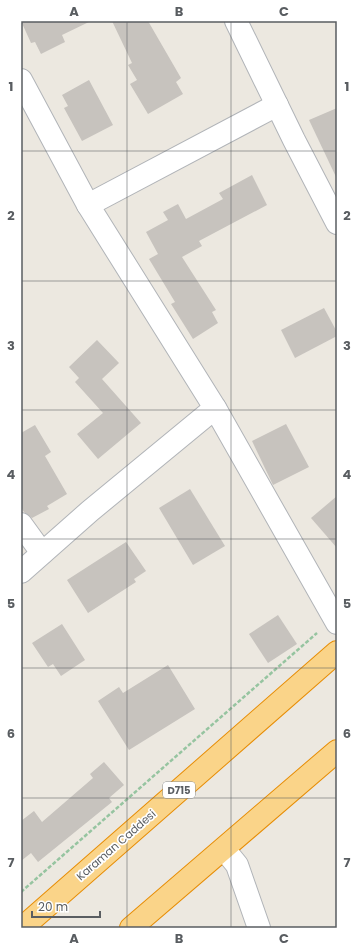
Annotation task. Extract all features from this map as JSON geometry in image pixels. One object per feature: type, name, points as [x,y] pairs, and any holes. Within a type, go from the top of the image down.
[{"type":"highway","name":"Karaman Caddesi","points":[[22,928],[337,652]]},
{"type":"highway","points":[[131,928],[337,751]]},
{"type":"street","points":[[236,21],[337,223]]},
{"type":"street","points":[[22,86],[88,205],[215,408],[337,623]]},
{"type":"street","points":[[88,205],[277,105]]},
{"type":"street","points":[[21,572],[90,511],[215,408]]},
{"type":"street","points":[[21,524],[42,553]]},
{"type":"street","points":[[224,849],[237,865],[259,928]]},
{"type":"path","points":[[21,892],[316,634]]},
{"type":"building","points":[[21,21],[91,21],[62,35],[65,42],[41,54],[35,42],[31,43]]},
{"type":"building","points":[[112,21],[148,21],[181,78],[176,82],[183,94],[148,114],[130,84],[137,80],[128,65],[132,63]]},
{"type":"building","points":[[89,80],[113,125],[82,141],[64,108],[68,106],[62,95]]},
{"type":"building","points":[[337,108],[337,179],[309,120]]},
{"type":"building","points":[[252,175],[267,205],[199,241],[202,246],[182,257],[216,310],[212,312],[218,323],[193,339],[171,304],[175,302],[149,259],[158,254],[146,232],[168,220],[163,212],[178,204],[186,219],[223,199],[219,193]]},
{"type":"building","points":[[324,308],[337,332],[337,336],[295,358],[281,330]]},
{"type":"building","points":[[97,340],[119,363],[102,379],[141,423],[98,459],[77,434],[103,413],[75,382],[79,378],[69,367]]},
{"type":"building","points":[[286,424],[309,467],[273,485],[252,441]]},
{"type":"building","points":[[35,425],[51,452],[45,456],[67,494],[47,506],[49,509],[32,518],[24,512],[21,507],[21,433]]},
{"type":"building","points":[[190,489],[225,546],[193,565],[159,508]]},
{"type":"building","points":[[337,496],[337,548],[311,518]]},
{"type":"building","points":[[126,542],[146,571],[134,579],[136,582],[88,613],[67,580]]},
{"type":"building","points":[[278,615],[297,644],[268,663],[249,634]]},
{"type":"building","points":[[62,624],[85,660],[61,676],[53,664],[48,667],[32,643]]},
{"type":"building","points":[[168,665],[195,709],[129,750],[98,701],[119,687],[123,693]]},
{"type":"building","points":[[104,762],[124,785],[109,798],[112,802],[38,862],[31,853],[21,861],[21,821],[34,811],[42,822],[93,778],[90,774]]}]
